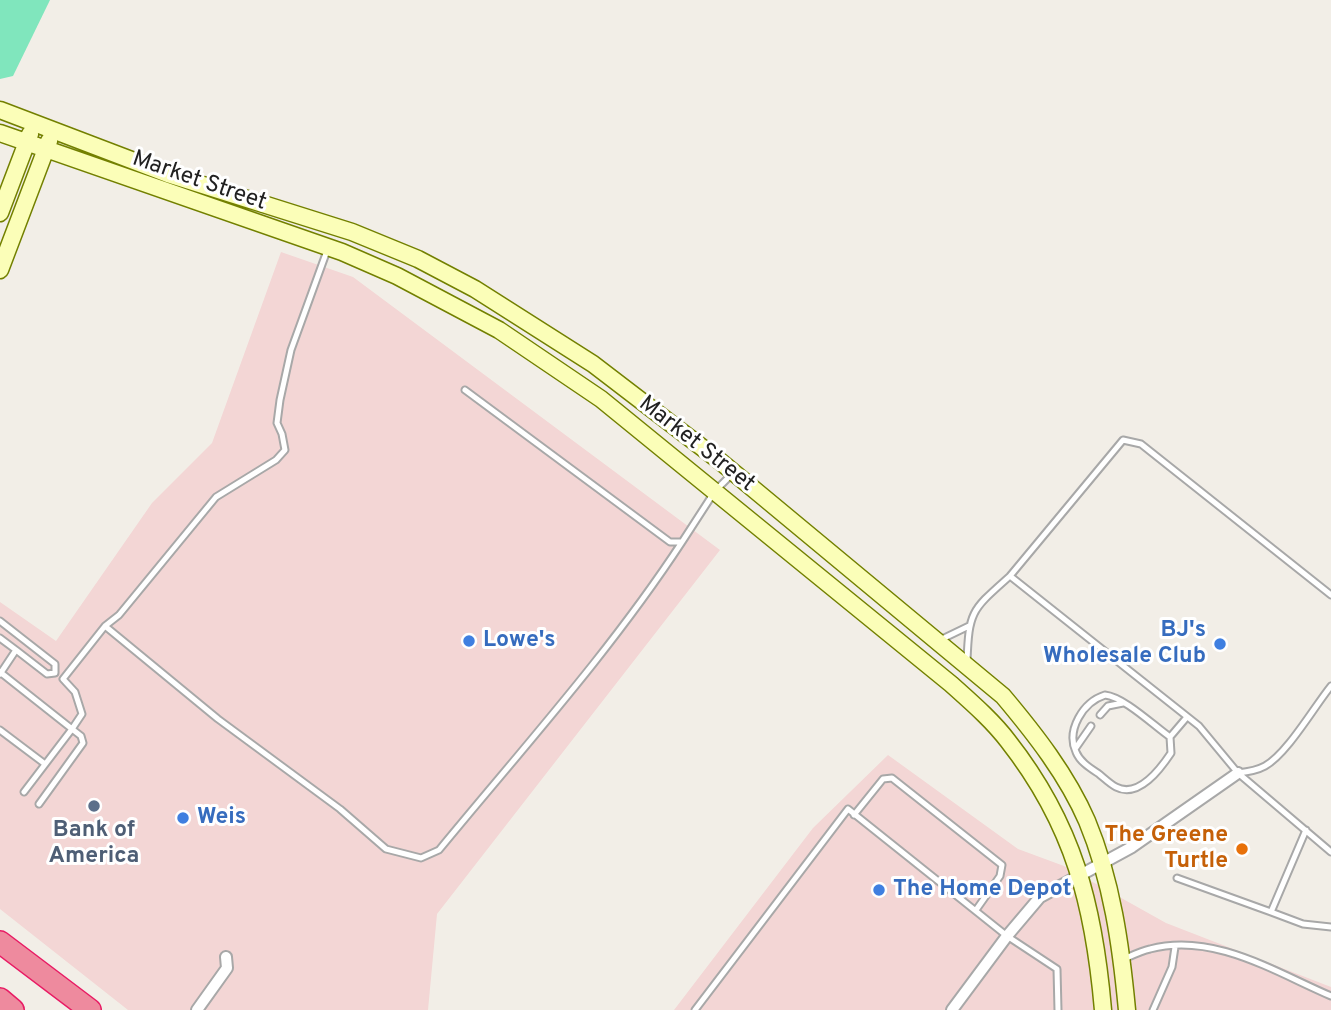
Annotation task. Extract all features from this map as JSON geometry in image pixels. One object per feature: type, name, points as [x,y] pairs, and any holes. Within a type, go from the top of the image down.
[{"type":"highway","points":[[0,942],[90,1010]]},
{"type":"highway","points":[[0,999],[13,1010]]},
{"type":"street","name":"Market Street","points":[[0,110],[168,174],[352,232],[418,259],[475,289],[593,364],[734,473],[1003,696],[1038,738],[1086,820],[1101,862],[1114,913],[1127,1010]]},
{"type":"street","points":[[0,213],[35,123]]},
{"type":"street","points":[[0,270],[53,130]]},
{"type":"street","name":"Market Street","points":[[0,133],[328,247],[397,275],[499,330],[601,399],[951,684],[987,717],[1008,741],[1038,784],[1064,831],[1080,873],[1097,948],[1103,1010]]},
{"type":"street","points":[[952,1010],[1040,897],[1132,847],[1238,773]]},
{"type":"street","points":[[197,1010],[226,968],[226,957]]},
{"type":"lane","points":[[63,679],[216,497],[276,460],[285,450],[277,423],[280,400],[291,350],[328,247]]},
{"type":"lane","points":[[465,390],[670,542],[682,542]]},
{"type":"lane","points":[[967,666],[969,626],[978,604],[1010,576],[1123,440],[1141,444],[1331,595]]},
{"type":"lane","points":[[105,626],[218,719],[340,809],[386,849],[421,858],[439,850],[548,720],[648,593],[715,491],[734,473]]},
{"type":"lane","points":[[1010,576],[1187,717],[1214,743],[1238,773],[1331,852]]},
{"type":"lane","points":[[0,621],[55,664],[55,673]]},
{"type":"lane","points":[[938,641],[969,626]]},
{"type":"lane","points":[[0,638],[47,674],[55,673],[63,679],[75,692],[82,714],[24,792]]},
{"type":"lane","points":[[16,650],[0,673],[81,736],[83,743],[38,804]]},
{"type":"lane","points":[[1238,773],[1268,765],[1331,686]]},
{"type":"lane","points":[[1170,737],[1123,703],[1105,695],[1091,702],[1074,724],[1075,750],[1082,761],[1117,788],[1126,790],[1136,788],[1147,781],[1171,752],[1170,737],[1187,717]]},
{"type":"lane","points":[[1100,715],[1108,706],[1123,703]]},
{"type":"lane","points":[[1075,750],[1091,726]]},
{"type":"lane","points":[[0,730],[45,764]]},
{"type":"lane","points":[[855,815],[883,779],[892,778],[1002,866],[1000,876],[976,910]]},
{"type":"lane","points":[[695,1010],[848,809],[1007,936],[1057,969],[1058,1010]]},
{"type":"lane","points":[[1271,912],[1306,830]]},
{"type":"lane","points":[[1177,878],[1303,925],[1331,927]]},
{"type":"lane","points":[[1121,960],[1151,948],[1191,945],[1226,950],[1331,996]]},
{"type":"lane","points":[[1153,1010],[1172,967],[1175,947]]},
{"type":"shaded area","points":[[281,252],[353,277],[720,550],[437,914],[428,1010],[128,1010],[0,909],[0,602],[56,641],[152,503],[212,443]]},
{"type":"shaded area","points":[[888,755],[1018,849],[1064,866],[1166,923],[1331,987],[1331,1010],[674,1010],[813,828]]},
{"type":"green space","points":[[0,0],[50,0],[13,76],[0,79]]},
{"type":"place","name":"Lowe's","points":[[469,641]]},
{"type":"place","name":"BJ's Wholesale Club","points":[[1220,644]]},
{"type":"place","name":"Bank of America","points":[[94,806]]},
{"type":"place","name":"Weis","points":[[183,818]]},
{"type":"place","name":"The Greene Turtle","points":[[1242,849]]},
{"type":"place","name":"The Home Depot","points":[[879,890]]}]
